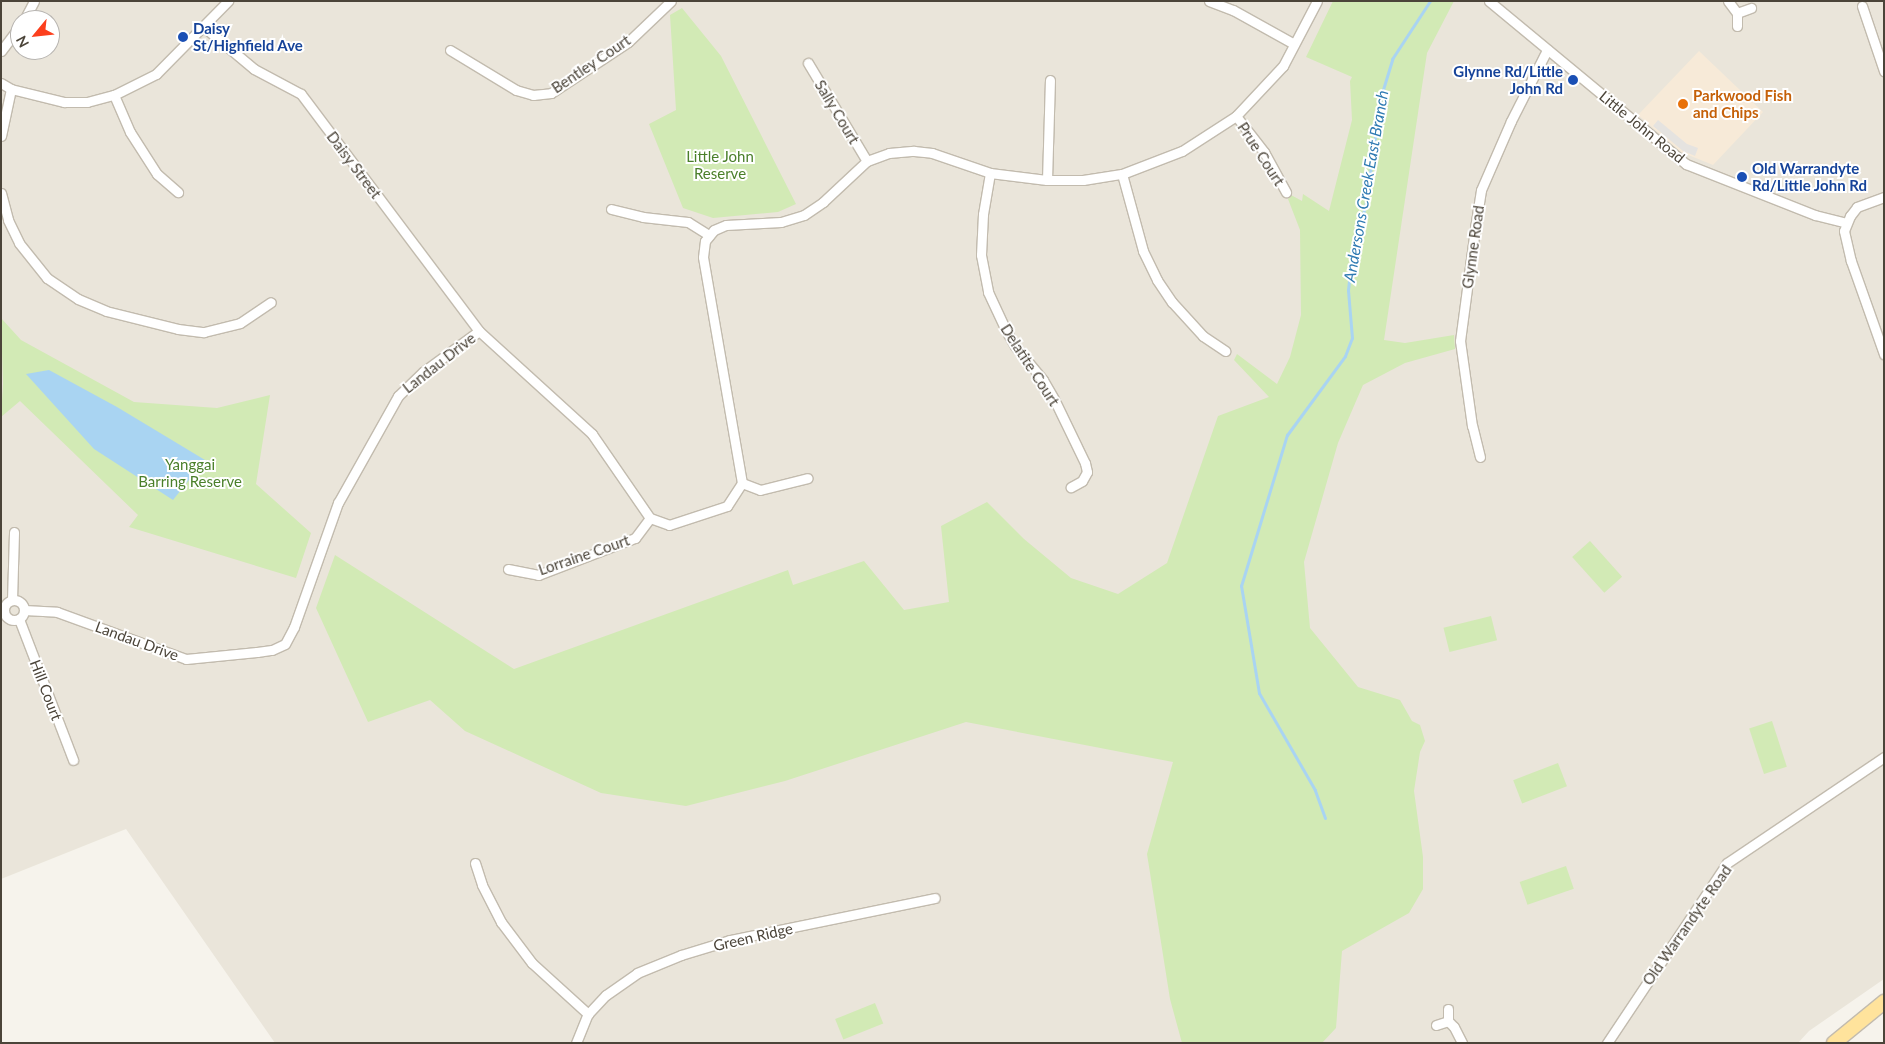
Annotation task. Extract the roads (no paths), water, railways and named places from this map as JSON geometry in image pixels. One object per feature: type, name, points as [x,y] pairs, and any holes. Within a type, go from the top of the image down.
[{"type":"main road","points":[[1834,1043],[1884,1002]]},
{"type":"street","points":[[1,83],[11,89],[64,102],[87,102],[114,95],[156,74],[228,1]]},
{"type":"street","name":"Bentley Court","points":[[450,50],[516,90],[534,95],[552,93],[628,42],[671,1]]},
{"type":"street","points":[[1209,1],[1233,10],[1294,44]]},
{"type":"street","points":[[650,518],[669,525],[727,506],[742,482],[703,258],[703,248],[709,235],[714,230],[726,225],[781,222],[804,215],[823,202],[867,161],[889,153],[914,151],[951,158],[990,173],[1047,180],[1083,180],[1122,174],[1182,151],[1236,116],[1283,66],[1317,1]]},
{"type":"street","name":"Little John Road","points":[[1489,1],[1686,164],[1815,215],[1846,223]]},
{"type":"street","points":[[1728,1],[1737,13],[1737,26]]},
{"type":"street","points":[[1862,6],[1884,71]]},
{"type":"street","points":[[1737,13],[1751,8]]},
{"type":"street","name":"Daisy Street","points":[[204,27],[254,70],[300,94],[479,331]]},
{"type":"street","points":[[1,52],[10,40]]},
{"type":"street","name":"Glynne Road","points":[[1480,457],[1469,409],[1460,341],[1474,228],[1481,190],[1547,50]]},
{"type":"street","name":"Sally Court","points":[[808,63],[867,161]]},
{"type":"street","points":[[1047,180],[1050,80]]},
{"type":"street","points":[[1,136],[11,89]]},
{"type":"street","points":[[114,95],[130,132],[157,174],[178,192]]},
{"type":"street","name":"Prue Court","points":[[1236,116],[1264,152],[1286,192]]},
{"type":"street","name":"Delatite Court","points":[[990,173],[983,214],[981,254],[988,292],[1004,327],[1055,401],[1082,455],[1087,472],[1082,481],[1071,487]]},
{"type":"street","points":[[1122,174],[1143,251],[1157,280],[1172,302],[1203,336],[1225,351]]},
{"type":"street","points":[[1,193],[8,220],[19,243],[46,278],[78,299],[106,311],[178,329],[204,332],[240,323],[271,302]]},
{"type":"street","points":[[1884,197],[1857,207],[1846,223],[1844,238],[1884,354]]},
{"type":"street","points":[[611,209],[643,216],[688,222],[709,235]]},
{"type":"street","name":"Landau Drive","points":[[24,610],[57,612],[186,659],[272,650],[284,644],[294,627],[338,503],[398,396],[423,372],[479,331],[592,434],[650,518]]},
{"type":"street","points":[[742,482],[760,490],[808,478]]},
{"type":"street","name":"Lorraine Court","points":[[508,569],[538,575],[635,538],[650,518]]},
{"type":"street","points":[[12,600],[14,532]]},
{"type":"street","points":[[12,600],[19,602],[24,610],[18,619],[13,620],[7,618],[2,610],[12,600]]},
{"type":"street","name":"Hill Court","points":[[18,619],[73,760]]},
{"type":"street","name":"Old Warrandyte Road","points":[[1607,1043],[1727,863],[1884,757]]},
{"type":"street","points":[[475,863],[482,884],[501,922],[532,963],[588,1014],[576,1043]]},
{"type":"street","name":"Green Ridge","points":[[588,1014],[606,995],[637,973],[681,955],[730,940],[934,898]]},
{"type":"street","points":[[1448,1009],[1448,1021],[1454,1027],[1462,1043]]},
{"type":"street","points":[[1436,1025],[1448,1021]]},
{"type":"water","points":[[49,370],[117,407],[205,460],[173,500],[94,449],[26,374]]},
{"type":"waterway","name":"Andersons Creek East Branch","points":[[1325,818],[1315,790],[1259,693],[1241,586],[1287,435],[1345,356],[1352,338],[1348,290],[1353,244],[1365,208],[1381,96],[1392,59],[1430,1]]},
{"type":"place","name":"Daisy St/Highfield Ave","points":[[183,37]]},
{"type":"place","name":"Glynne Rd/Little John Rd","points":[[1573,80]]},
{"type":"place","name":"Parkwood Fish and Chips","points":[[1683,104]]},
{"type":"place","name":"Old Warrandyte Rd/Little John Rd","points":[[1742,177]]},
{"type":"park label","name":"Little John Reserve","points":[[720,164]]},
{"type":"park label","name":"Yanggai Barring Reserve","points":[[190,472]]}]
